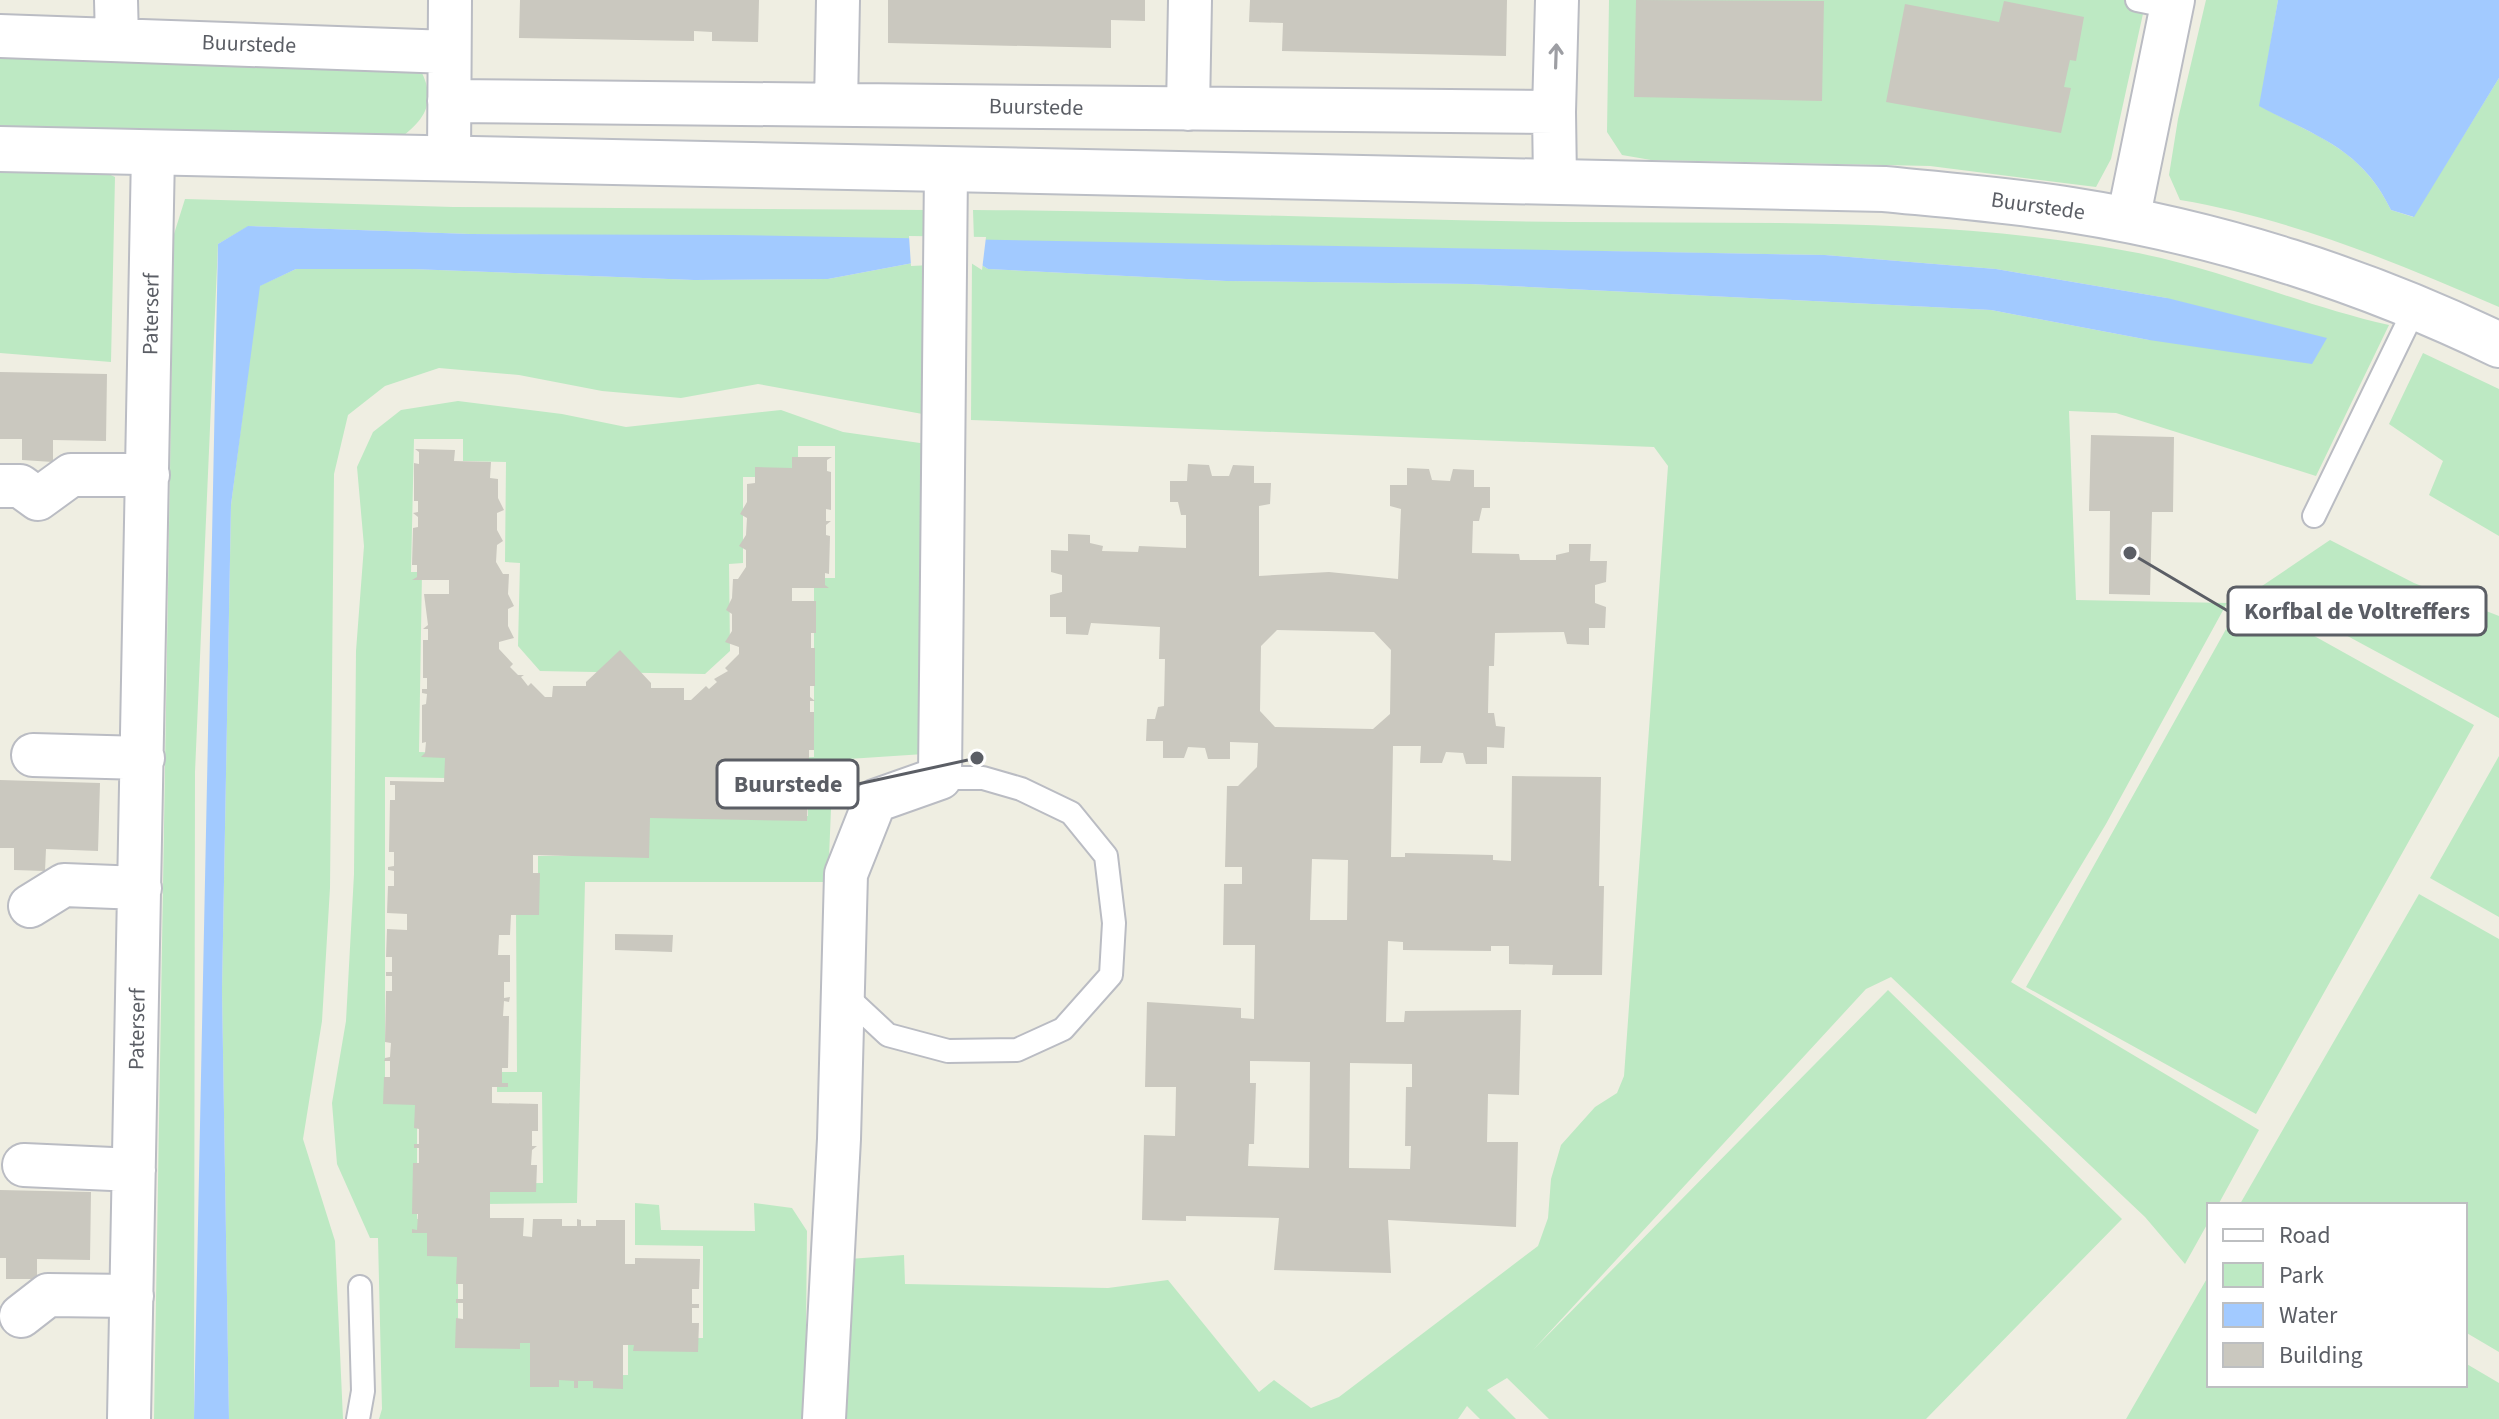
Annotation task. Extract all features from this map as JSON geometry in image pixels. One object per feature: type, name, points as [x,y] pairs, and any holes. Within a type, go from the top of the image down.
[{"type":"street","points":[[449,158],[450,0]]},
{"type":"street","points":[[836,105],[838,0]]},
{"type":"street","points":[[1188,109],[1190,0]]},
{"type":"street","points":[[1555,181],[1557,0]]},
{"type":"street","points":[[2128,220],[2160,2]]},
{"type":"street","name":"Buurstede","points":[[0,36],[116,19],[449,52]]},
{"type":"street","name":"Buurstede","points":[[449,101],[1554,112]]},
{"type":"street","name":"Buurstede","points":[[0,149],[1884,189],[2069,209],[2128,220],[2285,261],[2415,308],[2499,345]]},
{"type":"street","name":"Paterserf","points":[[129,1419],[153,153]]},
{"type":"street","points":[[824,1419],[839,1139],[846,874],[875,801],[940,778],[946,169]]},
{"type":"street","points":[[0,486],[20,486],[38,499],[71,475],[148,475]]},
{"type":"street","points":[[33,755],[143,758]]},
{"type":"street","points":[[30,906],[64,885],[140,888]]},
{"type":"street","points":[[24,1165],[134,1170]]},
{"type":"street","points":[[21,1316],[48,1295],[132,1296]]},
{"type":"lane","points":[[2314,516],[2415,308]]},
{"type":"lane","points":[[843,993],[888,1035],[948,1051],[1017,1050],[1063,1029],[1111,975],[1114,923],[1106,856],[1071,813],[1021,789],[983,778],[940,778]]},
{"type":"lane","points":[[358,1419],[363,1391],[360,1287]]},
{"type":"green space","points":[[1609,0],[2146,0],[2111,159],[2096,187],[1930,166],[1651,160],[1622,155],[1607,132]]},
{"type":"green space","points":[[2206,0],[2278,0],[2260,106],[2336,146],[2366,172],[2391,210],[2413,217],[2499,78],[2499,307],[2422,274],[2302,230],[2180,200],[2169,175],[2178,119]]},
{"type":"green space","points":[[0,58],[420,69],[428,100],[422,116],[399,139],[0,142]]},
{"type":"green space","points":[[0,166],[92,166],[115,177],[111,362],[0,353]]},
{"type":"green space","points":[[185,199],[453,207],[929,210],[931,241],[470,234],[249,226],[218,244],[195,772],[194,1419],[154,1419],[174,234]]},
{"type":"green space","points":[[973,210],[1919,227],[1989,232],[2127,251],[2226,276],[2389,325],[2316,476],[2116,413],[2069,411],[2076,600],[2227,603],[2106,824],[2011,982],[2259,1130],[2219,1203],[2207,1203],[2207,1225],[2185,1264],[2145,1217],[1891,977],[1866,989],[1533,1350],[1888,990],[2122,1219],[1926,1419],[1549,1419],[1507,1378],[1487,1390],[1516,1419],[1480,1419],[1467,1406],[1458,1419],[845,1419],[849,1259],[904,1255],[905,1284],[1108,1288],[1168,1280],[1259,1392],[1274,1380],[1311,1408],[1339,1397],[1538,1246],[1548,1218],[1551,1179],[1561,1145],[1595,1107],[1617,1093],[1624,1076],[1668,466],[1654,447],[971,420],[972,259],[988,269],[1226,281],[1470,284],[1991,310],[2149,340],[2167,298],[1996,269],[1825,255],[974,241]]},
{"type":"green space","points":[[929,260],[928,415],[758,384],[681,398],[602,391],[519,375],[439,368],[385,386],[348,415],[334,474],[330,888],[322,1021],[303,1139],[335,1241],[343,1419],[229,1419],[222,990],[231,505],[259,286],[296,269],[412,269],[694,280],[828,279]]},
{"type":"green space","points":[[2423,353],[2499,389],[2499,536],[2429,495],[2443,461],[2389,424]]},
{"type":"green space","points":[[458,401],[562,414],[626,427],[781,410],[843,432],[927,444],[924,754],[833,760],[828,882],[585,882],[577,1203],[483,1204],[483,1184],[543,1183],[542,1092],[497,1092],[497,1072],[517,1072],[516,912],[538,911],[538,856],[647,855],[647,816],[808,816],[808,781],[796,780],[796,758],[814,757],[814,578],[835,578],[835,446],[798,446],[798,477],[743,477],[743,563],[729,564],[730,651],[705,674],[540,671],[518,646],[520,563],[505,562],[506,462],[463,461],[463,439],[414,439],[411,572],[422,572],[419,752],[448,753],[447,778],[385,777],[385,1094],[417,1095],[417,1219],[478,1220],[458,1244],[458,1332],[530,1332],[530,1376],[628,1375],[628,1339],[703,1338],[703,1246],[635,1245],[635,1203],[659,1205],[661,1230],[755,1231],[754,1203],[792,1208],[807,1231],[805,1419],[379,1419],[382,1409],[378,1238],[370,1238],[337,1164],[332,1103],[346,1021],[354,874],[356,651],[364,546],[357,467],[373,432],[401,410]]},
{"type":"green space","points":[[2330,540],[2414,583],[2499,616],[2499,718],[2259,588]]},
{"type":"green space","points":[[2244,597],[2474,725],[2256,1114],[2026,987]]},
{"type":"green space","points":[[2499,756],[2499,917],[2430,878]]},
{"type":"green space","points":[[2419,894],[2499,939],[2499,1352],[2467,1333],[2467,1203],[2241,1203]]},
{"type":"green space","points":[[2207,1278],[2207,1387],[2467,1387],[2467,1364],[2499,1383],[2499,1419],[2126,1419]]},
{"type":"water","points":[[2278,0],[2499,0],[2499,78],[2414,217],[2391,210],[2366,172],[2336,146],[2259,106]]},
{"type":"water","points":[[248,226],[470,234],[732,235],[1825,255],[1996,269],[2167,298],[2327,338],[2312,364],[2149,340],[1991,310],[1470,284],[1226,281],[988,269],[972,259],[929,260],[828,279],[694,280],[411,269],[296,269],[260,286],[231,505],[222,990],[229,1419],[194,1419],[218,244]]},
{"type":"pier","points":[[909,236],[986,237],[982,270],[971,263],[911,266]]},
{"type":"building","points":[[520,0],[759,0],[758,42],[712,41],[712,32],[694,31],[694,41],[519,38]]},
{"type":"building","points":[[888,0],[1145,0],[1145,21],[1111,20],[1111,48],[888,43]]},
{"type":"building","points":[[1250,0],[1507,0],[1506,56],[1282,51],[1283,23],[1249,22]]},
{"type":"building","points":[[1636,0],[1824,1],[1822,101],[1634,97]]},
{"type":"building","points":[[2004,1],[2084,17],[2076,61],[2070,60],[2064,87],[2071,88],[2061,133],[1886,102],[1905,4],[1999,22]]},
{"type":"building","points":[[0,372],[107,374],[106,441],[53,440],[53,462],[22,460],[22,439],[0,439]]},
{"type":"building","points":[[2091,435],[2174,437],[2173,512],[2152,512],[2150,595],[2109,594],[2110,511],[2089,511]]},
{"type":"building","points":[[415,449],[455,450],[454,461],[491,462],[490,478],[498,479],[498,498],[504,510],[497,513],[497,530],[503,541],[497,545],[496,562],[503,574],[509,574],[508,594],[514,606],[508,609],[508,626],[514,638],[499,642],[499,649],[513,664],[510,667],[518,675],[524,675],[521,677],[528,686],[531,683],[545,697],[552,697],[553,686],[586,686],[586,682],[620,650],[651,683],[651,688],[684,688],[684,700],[691,700],[706,686],[709,689],[717,682],[714,679],[728,671],[725,668],[739,654],[739,647],[725,642],[732,631],[732,614],[726,610],[732,598],[733,579],[738,579],[746,567],[746,550],[739,546],[746,535],[747,518],[740,514],[747,502],[747,484],[755,483],[755,467],[792,468],[792,457],[832,457],[827,460],[827,471],[831,472],[831,510],[826,509],[826,521],[831,521],[826,525],[826,535],[830,536],[829,574],[825,573],[825,585],[829,588],[792,588],[792,601],[816,601],[816,633],[811,633],[811,648],[815,648],[815,686],[810,686],[810,697],[815,701],[810,701],[810,712],[814,712],[814,750],[809,750],[809,761],[813,765],[800,765],[800,789],[808,789],[807,821],[650,818],[649,858],[533,855],[533,873],[540,873],[539,915],[511,915],[510,935],[499,935],[498,955],[510,955],[510,982],[504,982],[504,998],[510,997],[509,1002],[504,1001],[503,1016],[509,1016],[508,1068],[502,1068],[502,1083],[508,1083],[508,1087],[492,1087],[492,1103],[538,1104],[538,1131],[532,1131],[532,1146],[537,1146],[532,1150],[531,1165],[537,1165],[536,1192],[490,1192],[490,1218],[524,1218],[523,1236],[532,1237],[533,1219],[562,1219],[562,1226],[577,1226],[577,1219],[581,1220],[581,1226],[596,1226],[596,1220],[625,1220],[625,1264],[635,1264],[635,1258],[700,1259],[699,1289],[692,1289],[692,1304],[699,1304],[699,1308],[692,1308],[692,1323],[699,1323],[698,1352],[633,1351],[634,1345],[623,1345],[623,1389],[593,1388],[593,1381],[578,1381],[578,1388],[574,1388],[574,1381],[559,1380],[559,1387],[530,1387],[530,1343],[520,1343],[520,1349],[455,1348],[456,1318],[463,1319],[463,1303],[456,1303],[456,1299],[463,1299],[463,1284],[456,1284],[457,1257],[427,1256],[427,1233],[412,1233],[412,1229],[417,1230],[418,1214],[412,1214],[413,1163],[419,1163],[419,1148],[414,1148],[414,1144],[419,1144],[419,1129],[414,1128],[415,1105],[383,1104],[384,1077],[390,1077],[390,1061],[384,1061],[390,1057],[391,1043],[385,1042],[386,991],[392,991],[392,976],[386,976],[386,972],[392,972],[392,957],[386,957],[387,929],[407,930],[407,914],[387,913],[388,886],[394,886],[394,871],[388,870],[388,867],[394,866],[394,852],[389,852],[390,800],[395,800],[395,785],[390,785],[390,781],[444,782],[445,758],[421,757],[425,753],[426,742],[422,743],[422,705],[426,704],[427,694],[422,693],[422,689],[427,689],[427,678],[423,678],[423,640],[428,640],[428,629],[423,629],[428,625],[424,594],[449,594],[449,580],[412,580],[417,577],[417,565],[412,565],[413,528],[418,527],[418,517],[413,513],[418,512],[418,501],[414,501],[414,463],[419,464],[419,452]]},
{"type":"building","points":[[1188,464],[1209,465],[1212,476],[1229,476],[1233,465],[1254,466],[1254,483],[1271,483],[1270,504],[1259,506],[1259,576],[1329,572],[1398,579],[1401,509],[1390,506],[1390,485],[1407,485],[1407,468],[1429,469],[1432,480],[1450,481],[1453,469],[1474,470],[1474,487],[1490,487],[1490,508],[1482,508],[1479,521],[1473,521],[1472,553],[1519,554],[1520,560],[1556,560],[1556,555],[1569,552],[1569,544],[1591,544],[1590,561],[1607,561],[1606,582],[1595,585],[1595,603],[1606,607],[1605,628],[1589,628],[1589,645],[1567,644],[1564,632],[1495,633],[1494,666],[1489,666],[1488,713],[1494,713],[1496,726],[1505,727],[1504,748],[1487,747],[1487,764],[1466,764],[1463,753],[1446,752],[1442,763],[1420,763],[1421,746],[1393,746],[1391,857],[1405,857],[1405,853],[1493,855],[1493,860],[1511,861],[1512,776],[1601,777],[1599,886],[1604,886],[1602,975],[1552,975],[1553,965],[1509,964],[1509,946],[1491,946],[1491,951],[1403,950],[1403,942],[1388,941],[1386,1022],[1404,1022],[1405,1011],[1521,1010],[1519,1095],[1488,1094],[1487,1142],[1518,1142],[1516,1227],[1388,1220],[1391,1273],[1274,1270],[1279,1218],[1186,1216],[1186,1221],[1142,1220],[1144,1135],[1175,1136],[1176,1087],[1145,1087],[1147,1002],[1241,1008],[1241,1018],[1254,1019],[1255,945],[1223,945],[1224,884],[1242,884],[1242,867],[1225,867],[1227,786],[1238,786],[1257,767],[1258,743],[1230,742],[1230,759],[1208,759],[1205,748],[1188,747],[1184,758],[1163,758],[1163,741],[1146,741],[1147,719],[1155,719],[1158,707],[1164,706],[1165,659],[1159,659],[1160,627],[1091,623],[1088,635],[1066,634],[1066,617],[1050,617],[1050,595],[1062,592],[1062,575],[1051,572],[1051,550],[1068,551],[1068,534],[1090,535],[1090,543],[1103,546],[1102,551],[1138,552],[1139,546],[1186,548],[1186,515],[1181,515],[1178,502],[1170,502],[1170,481],[1187,481]],"holes":[[[1277,630],[1374,632],[1391,650],[1390,714],[1373,729],[1275,727],[1260,711],[1261,646]],[[1312,859],[1348,860],[1347,920],[1310,920]],[[1250,1061],[1310,1062],[1309,1168],[1248,1166],[1249,1144],[1254,1144],[1256,1083],[1250,1083]],[[1350,1063],[1412,1064],[1412,1087],[1406,1087],[1405,1146],[1411,1146],[1410,1169],[1349,1168]]]},
{"type":"building","points":[[0,780],[100,783],[98,851],[46,849],[45,871],[14,870],[14,848],[0,848]]},
{"type":"building","points":[[615,934],[673,935],[672,952],[615,950]]},
{"type":"building","points":[[0,1190],[91,1192],[90,1260],[37,1259],[37,1279],[6,1279],[6,1258],[0,1258]]},
{"type":"place","name":"Korfbal de Voltreffers","points":[[2130,553]]},
{"type":"place","name":"Buurstede","points":[[977,758]]}]
